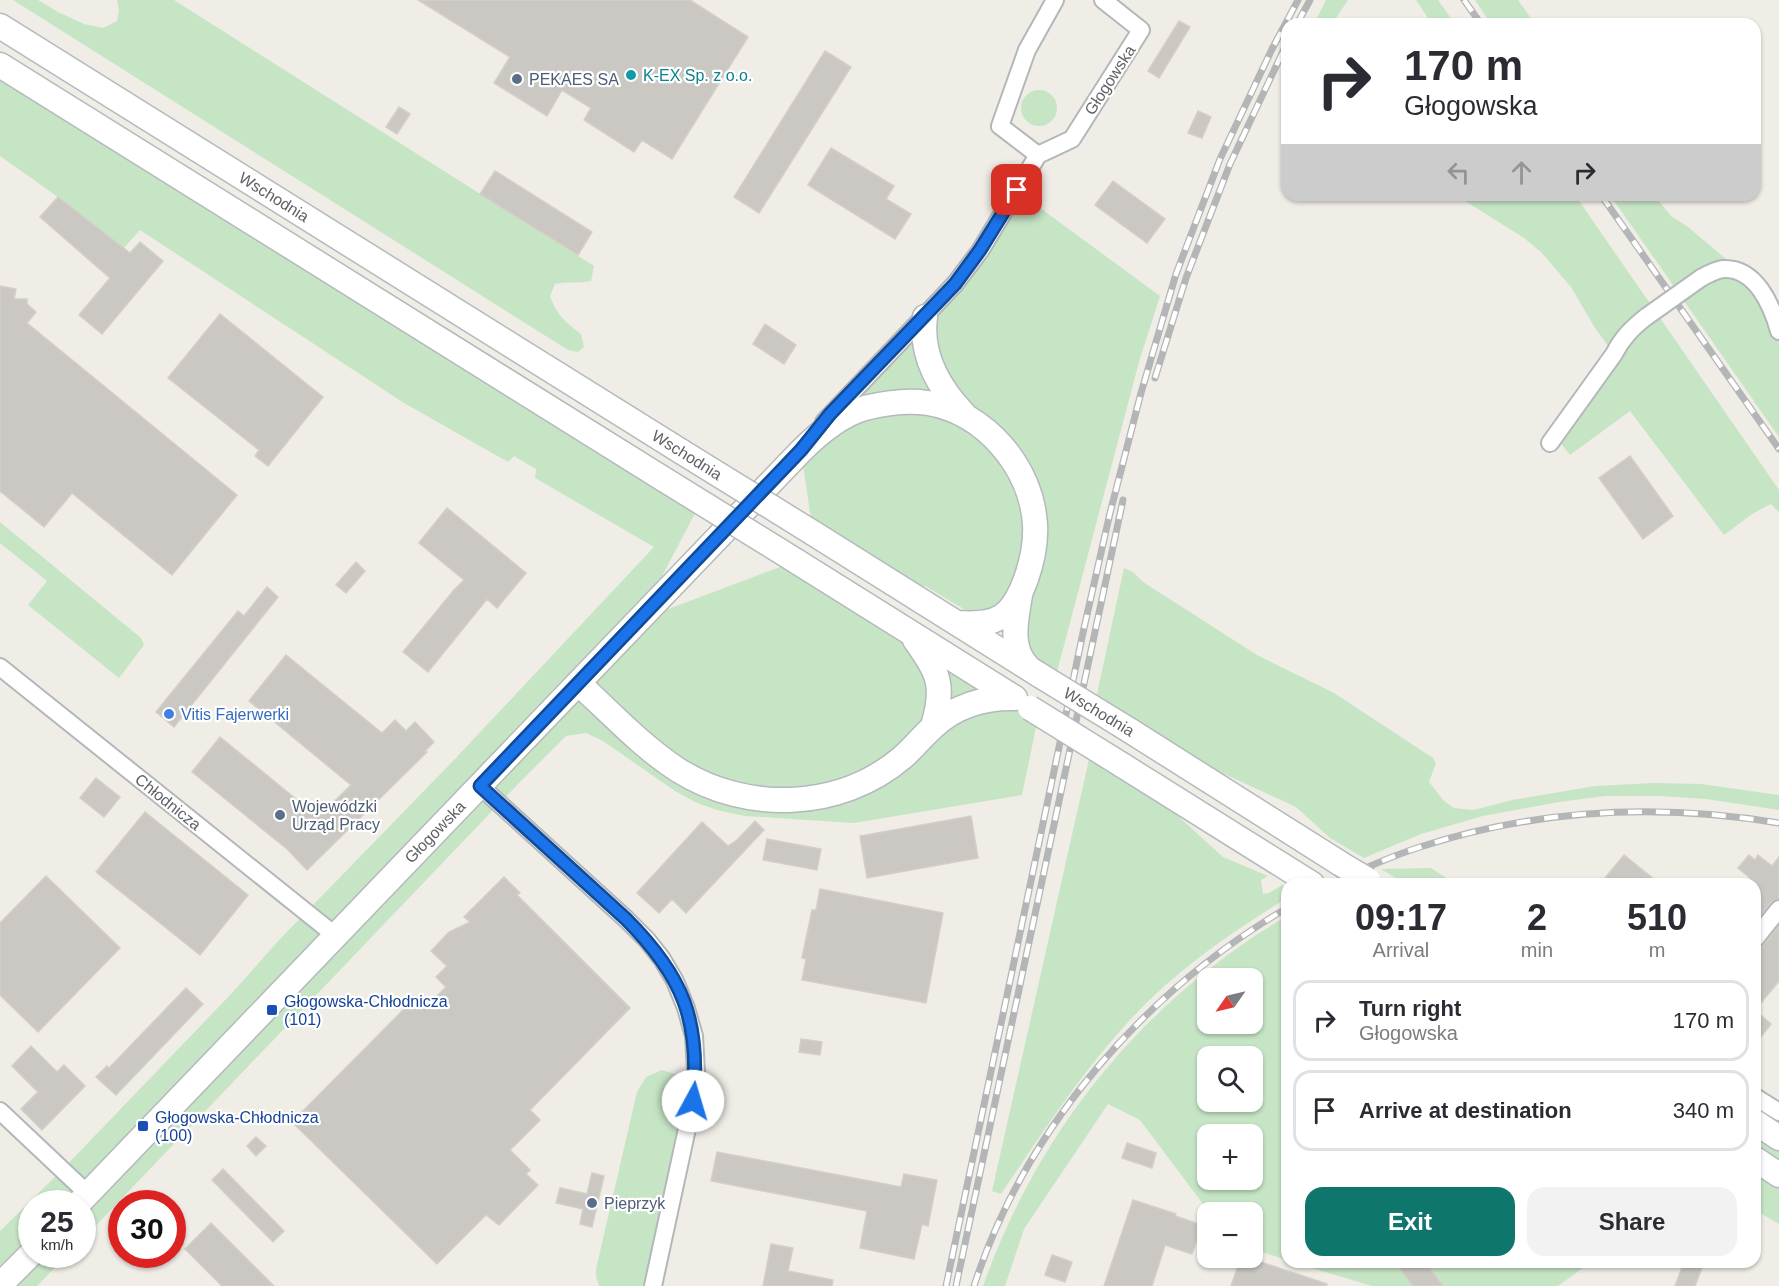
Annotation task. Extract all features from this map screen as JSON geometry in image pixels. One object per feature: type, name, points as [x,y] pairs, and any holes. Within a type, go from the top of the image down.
[{"type":"street","points":[[1038,155],[1000,126],[1027,50],[1055,0]]},
{"type":"street","name":"Głogowska","points":[[93,1190],[801,450],[830,414],[946,295],[972,262],[1038,155],[1072,139],[1142,30],[1103,0]]},
{"type":"street","name":"Wschodnia","points":[[0,26],[1364,878]]},
{"type":"street","name":"Wschodnia","points":[[0,64],[1304,878]]},
{"type":"street","points":[[1550,443],[1614,354],[1627,332],[1701,278],[1722,269],[1728,269],[1752,279],[1760,288],[1774,313],[1779,331]]},
{"type":"street","points":[[925,317],[924,336],[932,368],[948,395],[968,418],[989,433],[1020,472],[1031,499],[1035,524],[1034,550],[1028,573],[1014,605],[1000,618],[982,624],[958,624]]},
{"type":"street","points":[[801,450],[841,418],[863,409],[886,404],[908,402],[930,404],[968,418]]},
{"type":"street","points":[[1020,594],[1016,632],[1017,650],[1021,659],[1035,672]]},
{"type":"street","points":[[908,631],[935,670],[939,706],[933,726]]},
{"type":"street","name":"Chłodnicza","points":[[0,667],[336,936]]},
{"type":"street","points":[[578,683],[634,735],[677,769],[701,782],[731,793],[774,801],[796,801],[820,797],[861,783],[881,773],[902,758],[933,726],[974,703],[992,698],[1022,703]]},
{"type":"street","points":[[480,786],[647,940],[675,981],[686,1008],[694,1036],[696,1072],[693,1101],[653,1286]]},
{"type":"street","points":[[1761,932],[1779,909]]},
{"type":"street","points":[[1761,1101],[1779,1112]]},
{"type":"street","points":[[0,1111],[75,1190]]},
{"type":"street","points":[[1761,1126],[1779,1138]]},
{"type":"street","points":[[1761,1163],[1779,1175]]},
{"type":"street","points":[[0,1285],[18,1267]]},
{"type":"green space","points":[[13,0],[38,0],[84,24],[103,28],[117,21],[119,11],[117,0],[174,0],[594,266],[591,281],[555,284],[550,296],[562,317],[581,334],[584,347],[578,352],[568,350]]},
{"type":"green space","points":[[1326,0],[1348,0],[1336,18],[1317,18]]},
{"type":"green space","points":[[1416,0],[1438,0],[1451,18],[1428,18]]},
{"type":"green space","points":[[1475,0],[1518,0],[1531,18],[1487,18]]},
{"type":"green space","points":[[0,65],[701,502],[639,620],[796,561],[1039,713],[1022,795],[854,823],[745,816],[695,802],[675,791],[603,741],[586,733],[566,736],[130,1190],[108,1190],[108,1213],[96,1225],[96,1190],[42,1190],[453,761],[654,547],[535,478],[536,469],[514,456],[508,462],[404,403],[140,230],[124,248],[0,156]]},
{"type":"green space","points":[[1039,90],[1051,96],[1057,108],[1051,120],[1039,126],[1027,120],[1021,108],[1027,96]]},
{"type":"green space","points":[[1017,191],[1160,296],[1139,362],[1054,683],[1041,676],[1007,610],[972,614],[927,587],[895,581],[813,533],[801,451],[925,317]]},
{"type":"green space","points":[[1465,201],[1579,201],[1779,490],[1779,512],[1771,504],[1752,514],[1724,535],[1630,411],[1570,455],[1555,436],[1614,354],[1595,328],[1571,287],[1541,252],[1524,238]]},
{"type":"green space","points":[[1614,201],[1659,201],[1671,216],[1688,227],[1744,274],[1779,331],[1779,437]]},
{"type":"green space","points":[[0,522],[141,638],[144,645],[119,678],[28,605],[47,581],[0,543]]},
{"type":"green space","points":[[1124,568],[1257,655],[1334,693],[1433,758],[1436,763],[1429,782],[1444,801],[1454,808],[1474,810],[1512,800],[1595,786],[1654,783],[1701,784],[1779,795],[1779,810],[1706,799],[1605,796],[1483,816],[1421,834],[1364,858],[1330,838],[1296,807],[1129,730],[1094,708]]},
{"type":"green space","points":[[1092,746],[1122,765],[1223,857],[1268,876],[1261,880],[1263,894],[1281,886],[1281,902],[1204,954],[1146,1003],[1111,1041],[1078,1083],[1001,1194],[992,1191]]},
{"type":"green space","points":[[1431,868],[1446,878],[1396,878],[1381,869]]},
{"type":"green space","points":[[1281,920],[1281,1258],[1263,1252],[1263,1202],[1202,1202],[1140,1120],[1108,1104],[1024,1229],[1005,1286],[983,1286],[1006,1229],[1034,1174],[1066,1122],[1102,1074],[1142,1029],[1197,980],[1197,1034],[1263,1034],[1263,968],[1212,968]]},
{"type":"green space","points":[[662,1070],[678,1075],[694,1092],[653,1286],[599,1286],[596,1269],[637,1092],[646,1077]]},
{"type":"green space","points":[[1761,1134],[1779,1145],[1779,1164],[1761,1150]]},
{"type":"green space","points":[[1761,1163],[1779,1175],[1779,1224],[1761,1214]]},
{"type":"green space","points":[[18,1213],[18,1268],[54,1268],[37,1286],[0,1286],[0,1231]]},
{"type":"green space","points":[[1312,1268],[1583,1268],[1558,1286],[1372,1286]]},
{"type":"building","name":"K-EX Sp. z o.o.","points":[[418,0],[690,0],[748,37],[672,159],[642,140],[634,152],[584,120],[591,108],[562,90],[547,116],[494,83],[510,57]]},
{"type":"building","points":[[1179,21],[1190,27],[1159,78],[1148,71]]},
{"type":"building","points":[[825,51],[851,67],[759,213],[734,197]]},
{"type":"building","points":[[399,107],[410,114],[397,134],[386,127]]},
{"type":"building","points":[[1198,111],[1211,117],[1202,138],[1188,133]]},
{"type":"building","points":[[831,148],[894,186],[886,199],[911,214],[895,239],[808,185]]},
{"type":"building","points":[[495,171],[592,232],[578,255],[480,194]]},
{"type":"building","points":[[1113,181],[1165,219],[1147,243],[1095,205]]},
{"type":"building","points":[[58,197],[130,253],[140,242],[163,261],[102,334],[79,315],[110,278],[40,217]]},
{"type":"building","points":[[0,286],[16,289],[14,299],[27,299],[27,304],[36,312],[27,323],[237,495],[172,575],[72,493],[44,527],[0,491]]},
{"type":"building","points":[[220,314],[323,397],[268,466],[255,456],[259,450],[168,378]]},
{"type":"building","points":[[765,324],[796,345],[784,364],[753,344]]},
{"type":"building","points":[[1630,456],[1673,516],[1643,539],[1599,478]]},
{"type":"building","points":[[447,508],[526,573],[497,608],[487,599],[428,672],[403,652],[464,580],[419,543]]},
{"type":"building","points":[[356,562],[365,571],[346,593],[336,585]]},
{"type":"building","points":[[267,587],[278,597],[174,727],[156,712],[238,611],[244,616]]},
{"type":"building","points":[[286,655],[382,733],[395,720],[406,731],[415,722],[434,742],[425,751],[427,752],[307,870],[287,849],[192,772],[220,737],[318,817],[351,785],[249,701]]},
{"type":"building","points":[[96,778],[120,797],[104,817],[80,798]]},
{"type":"building","points":[[145,812],[248,895],[200,955],[96,872]]},
{"type":"building","points":[[971,816],[978,858],[867,878],[860,836]]},
{"type":"building","points":[[755,821],[764,830],[686,913],[672,899],[659,913],[637,893],[702,822],[728,846]]},
{"type":"building","points":[[767,839],[821,849],[817,870],[763,860]]},
{"type":"building","points":[[1624,855],[1653,878],[1605,878]]},
{"type":"building","points":[[1749,855],[1755,860],[1758,855],[1772,866],[1779,857],[1779,899],[1771,902],[1761,914],[1761,878],[1750,878],[1738,868]]},
{"type":"building","points":[[46,876],[120,948],[38,1032],[0,995],[0,923]]},
{"type":"building","points":[[504,877],[520,893],[517,895],[630,1008],[530,1110],[540,1120],[510,1150],[530,1170],[526,1174],[538,1185],[499,1225],[486,1215],[437,1264],[292,1122],[416,997],[426,1007],[446,987],[436,977],[447,966],[431,951],[449,932],[470,922],[464,917]]},
{"type":"building","points":[[820,889],[943,913],[926,1003],[802,980],[806,959],[802,958],[812,910],[816,910]]},
{"type":"building","points":[[1779,926],[1779,981],[1761,1003],[1761,947]]},
{"type":"building","points":[[186,988],[203,1004],[116,1095],[96,1077],[107,1066],[109,1068]]},
{"type":"building","points":[[1761,1015],[1771,1024],[1761,1036]]},
{"type":"building","points":[[801,1039],[822,1042],[820,1055],[799,1052]]},
{"type":"building","points":[[31,1046],[57,1072],[64,1065],[85,1086],[42,1130],[21,1109],[38,1092],[12,1066]]},
{"type":"building","points":[[256,1137],[266,1146],[256,1156],[247,1146]]},
{"type":"building","points":[[1127,1143],[1156,1153],[1152,1168],[1122,1158]]},
{"type":"building","points":[[717,1152],[901,1187],[904,1174],[937,1180],[928,1226],[922,1224],[914,1259],[860,1248],[867,1211],[711,1181]]},
{"type":"building","points":[[223,1169],[284,1231],[273,1242],[212,1180]]},
{"type":"building","points":[[592,1173],[604,1176],[592,1227],[580,1224],[583,1209],[556,1203],[560,1188],[587,1194]]},
{"type":"building","points":[[1133,1200],[1197,1223],[1197,1240],[1192,1254],[1165,1245],[1152,1286],[1104,1286]]},
{"type":"building","points":[[211,1223],[274,1286],[222,1286],[186,1248]]},
{"type":"building","points":[[771,1244],[793,1248],[788,1271],[833,1280],[832,1286],[763,1286]]},
{"type":"building","points":[[1052,1255],[1072,1262],[1065,1282],[1045,1275]]},
{"type":"building","points":[[1263,1263],[1327,1284],[1326,1286],[1231,1286],[1237,1268],[1263,1268]]},
{"type":"building","points":[[1400,1268],[1430,1268],[1443,1286],[1413,1286]]},
{"type":"building","points":[[1682,1268],[1702,1268],[1695,1286],[1675,1286]]},
{"type":"railway","points":[[1288,18],[1298,0]]},
{"type":"railway","points":[[1300,18],[1310,0]]},
{"type":"railway","points":[[1464,0],[1477,18]]},
{"type":"railway","points":[[946,1286],[1084,628],[1110,513],[1141,393],[1176,274],[1220,159],[1281,32]]},
{"type":"railway","points":[[1155,378],[1186,278],[1230,164],[1281,56]]},
{"type":"railway","points":[[1605,201],[1779,449]]},
{"type":"railway","points":[[956,1286],[1123,500]]},
{"type":"railway","points":[[1344,878],[1397,855],[1464,834],[1553,817],[1598,813],[1688,813],[1779,823]]},
{"type":"railway","points":[[974,1286],[996,1228],[1024,1172],[1058,1119],[1096,1069],[1139,1022],[1185,980],[1235,942],[1281,912]]},
{"type":"place","name":"K-EX Sp. z o.o.","points":[[631,75]]},
{"type":"place","name":"PEKAES SA","points":[[517,79]]},
{"type":"place","name":"Vitis Fajerwerki","points":[[169,714]]},
{"type":"place","name":"Wojewódzki Urząd Pracy","points":[[280,815]]},
{"type":"place","name":"Głogowska-Chłodnicza (101)","points":[[272,1010]]},
{"type":"place","name":"Głogowska-Chłodnicza (100)","points":[[143,1126]]},
{"type":"place","name":"Pieprzyk","points":[[592,1203]]},
{"type":"route","points":[[693,1101],[696,1072],[694,1036],[675,981],[662,959],[626,919],[480,786],[801,450],[830,414],[946,295],[980,250],[1017,190]]}]
